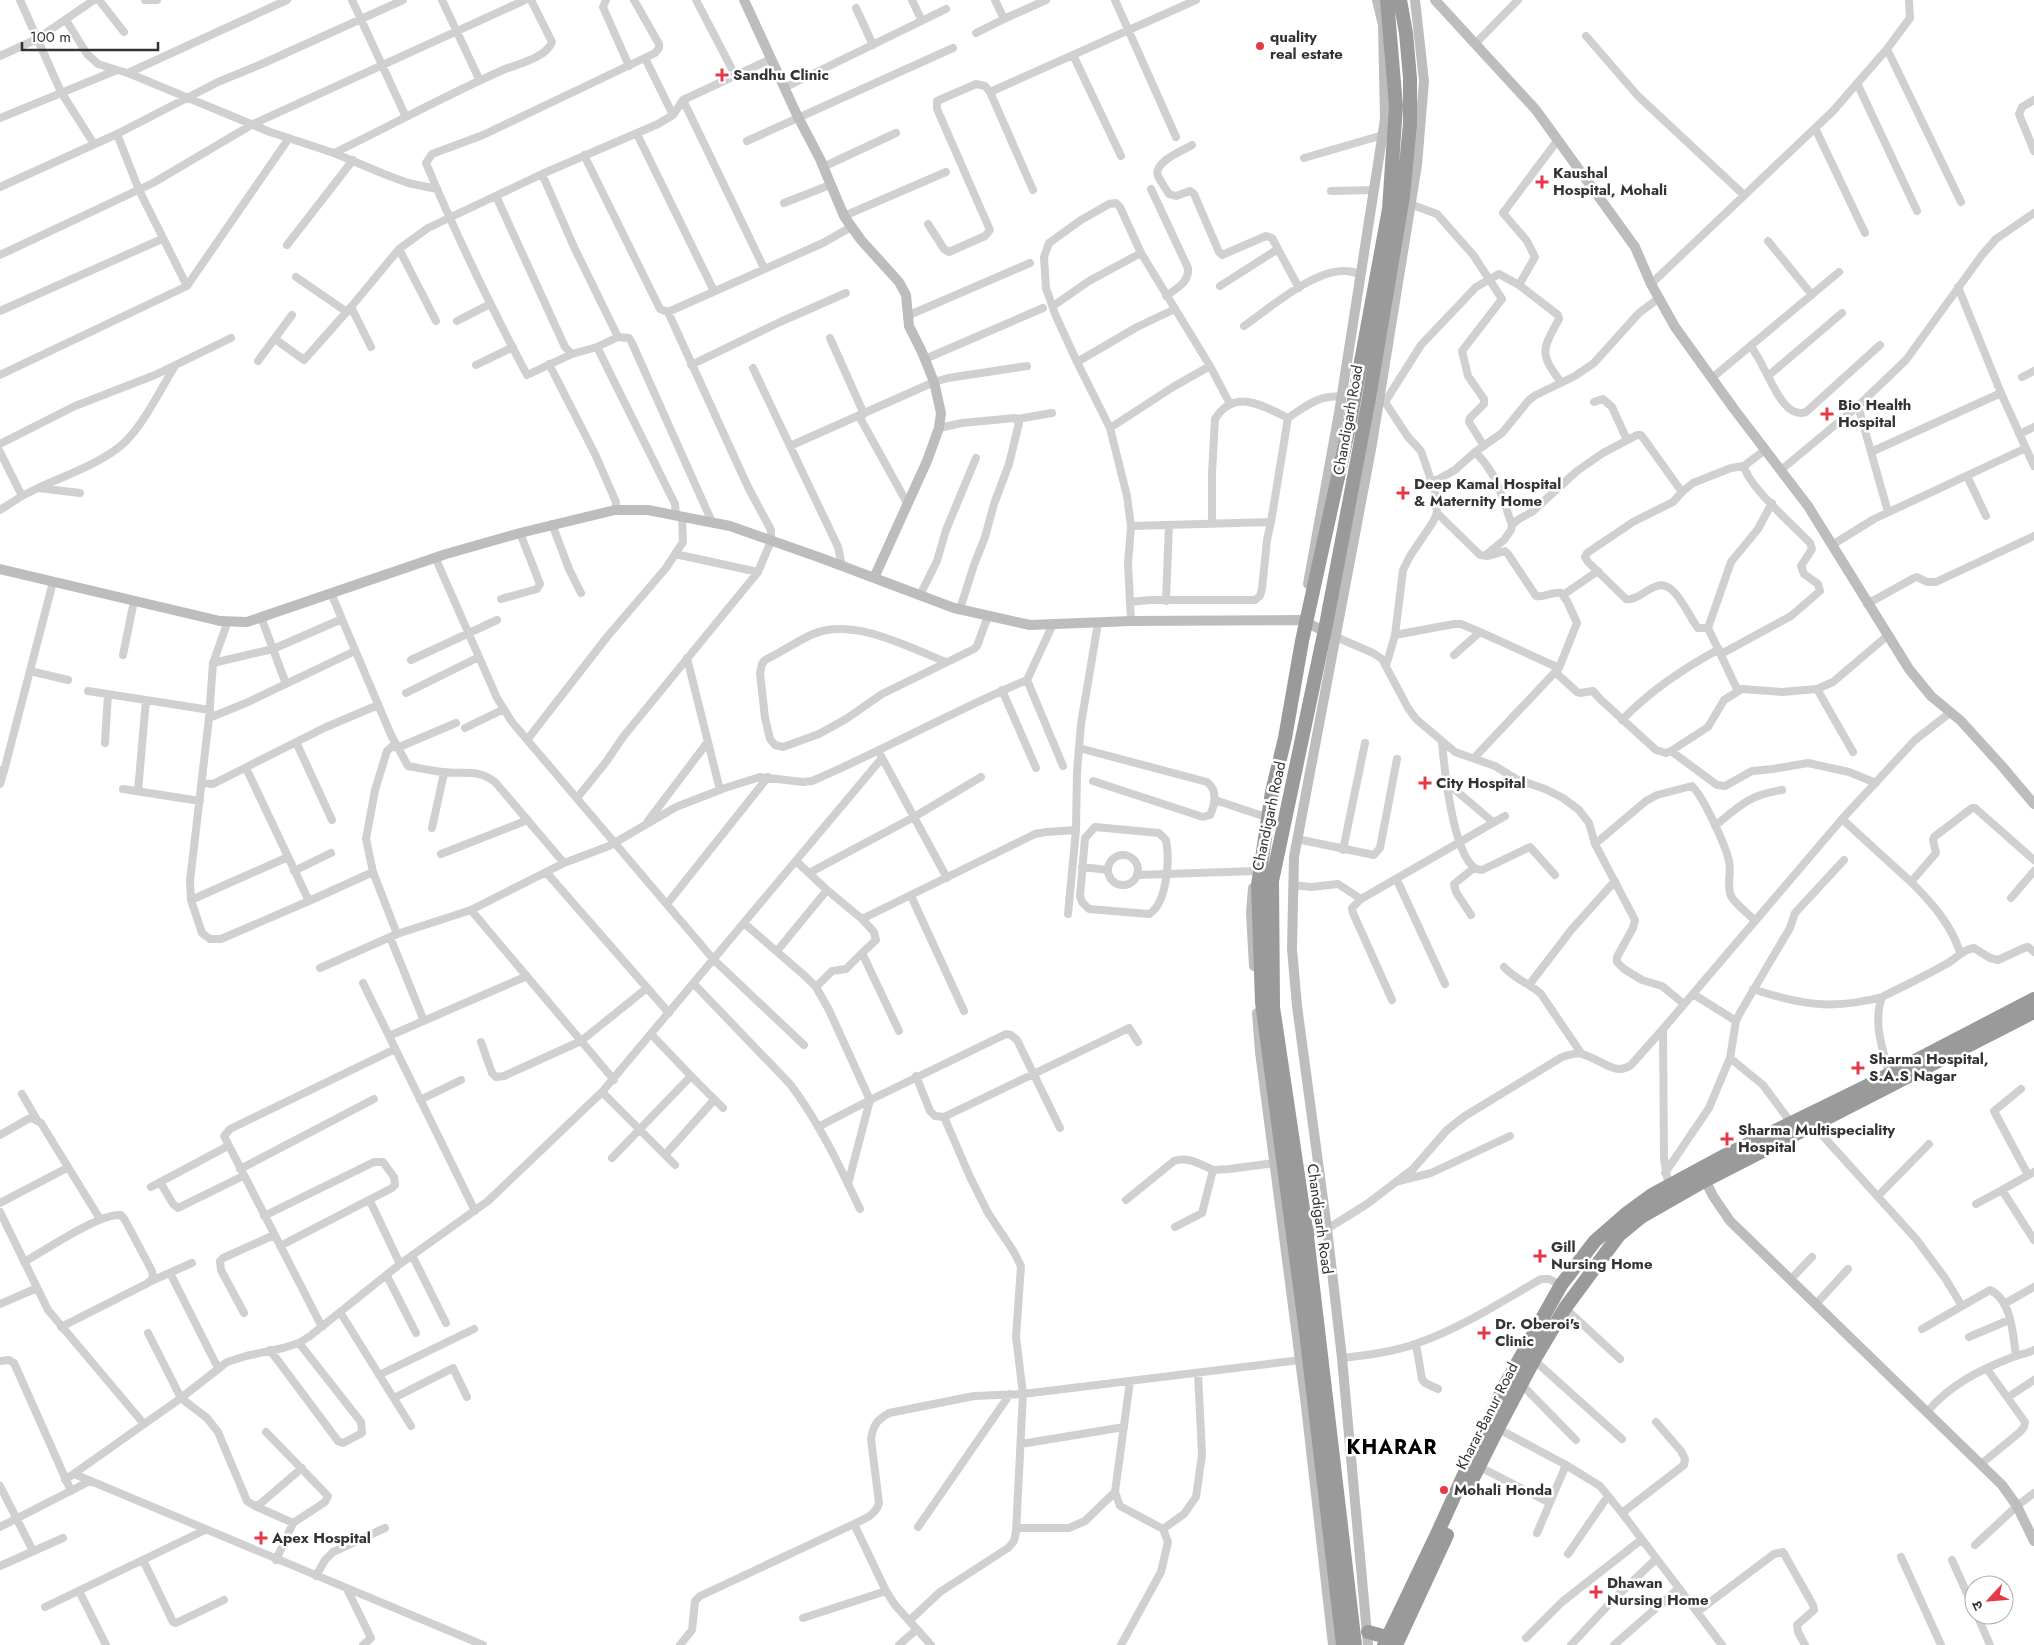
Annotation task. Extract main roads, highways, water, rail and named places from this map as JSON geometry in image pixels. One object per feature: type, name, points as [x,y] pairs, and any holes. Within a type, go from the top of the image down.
[{"type":"highway","points":[[1344,1645],[1306,1332],[1262,1002],[1258,885],[1272,792],[1285,738],[1302,641],[1349,427],[1389,209],[1396,106],[1388,0]]},
{"type":"highway","name":"Chandigarh Road","points":[[1356,1645],[1307,1236],[1274,1007],[1272,881],[1326,625],[1369,398],[1403,196],[1410,124],[1410,78],[1406,33],[1400,0]]},
{"type":"highway","points":[[1702,1175],[1726,1155],[1792,1124],[2034,999]]},
{"type":"highway","name":"Kharar-Banur Road","points":[[1389,1642],[1478,1466],[1492,1426],[1521,1384],[1565,1308],[1619,1236],[1641,1218],[1668,1186],[1702,1175],[1813,1126],[2034,1012]]},
{"type":"highway","points":[[1368,1638],[1389,1642],[1437,1534],[1492,1426],[1504,1387],[1561,1285],[1595,1241],[1626,1214],[1668,1186]]},
{"type":"place","name":"quality real estate","points":[[1260,46]]},
{"type":"place","name":"Sandhu Clinic","points":[[722,75]]},
{"type":"place","name":"Kaushal Hospital, Mohali","points":[[1542,182]]},
{"type":"place","name":"Bio Health Hospital","points":[[1827,414]]},
{"type":"place","name":"Deep Kamal Hospital & Maternity Home","points":[[1403,493]]},
{"type":"place","name":"City Hospital","points":[[1425,783]]},
{"type":"place","name":"Sharma Hospital, S.A.S Nagar","points":[[1858,1068]]},
{"type":"place","name":"Sharma Multispeciality Hospital","points":[[1727,1139]]},
{"type":"place","name":"Gill Nursing Home","points":[[1540,1256]]},
{"type":"place","name":"Dr. Oberoi's Clinic","points":[[1484,1333]]},
{"type":"place","name":"Mohali Honda","points":[[1444,1490]]},
{"type":"place","name":"Apex Hospital","points":[[261,1538]]},
{"type":"place","name":"Dhawan Nursing Home","points":[[1596,1592]]},
{"type":"district","name":"KHARAR","points":[[1392,1447]]}]
